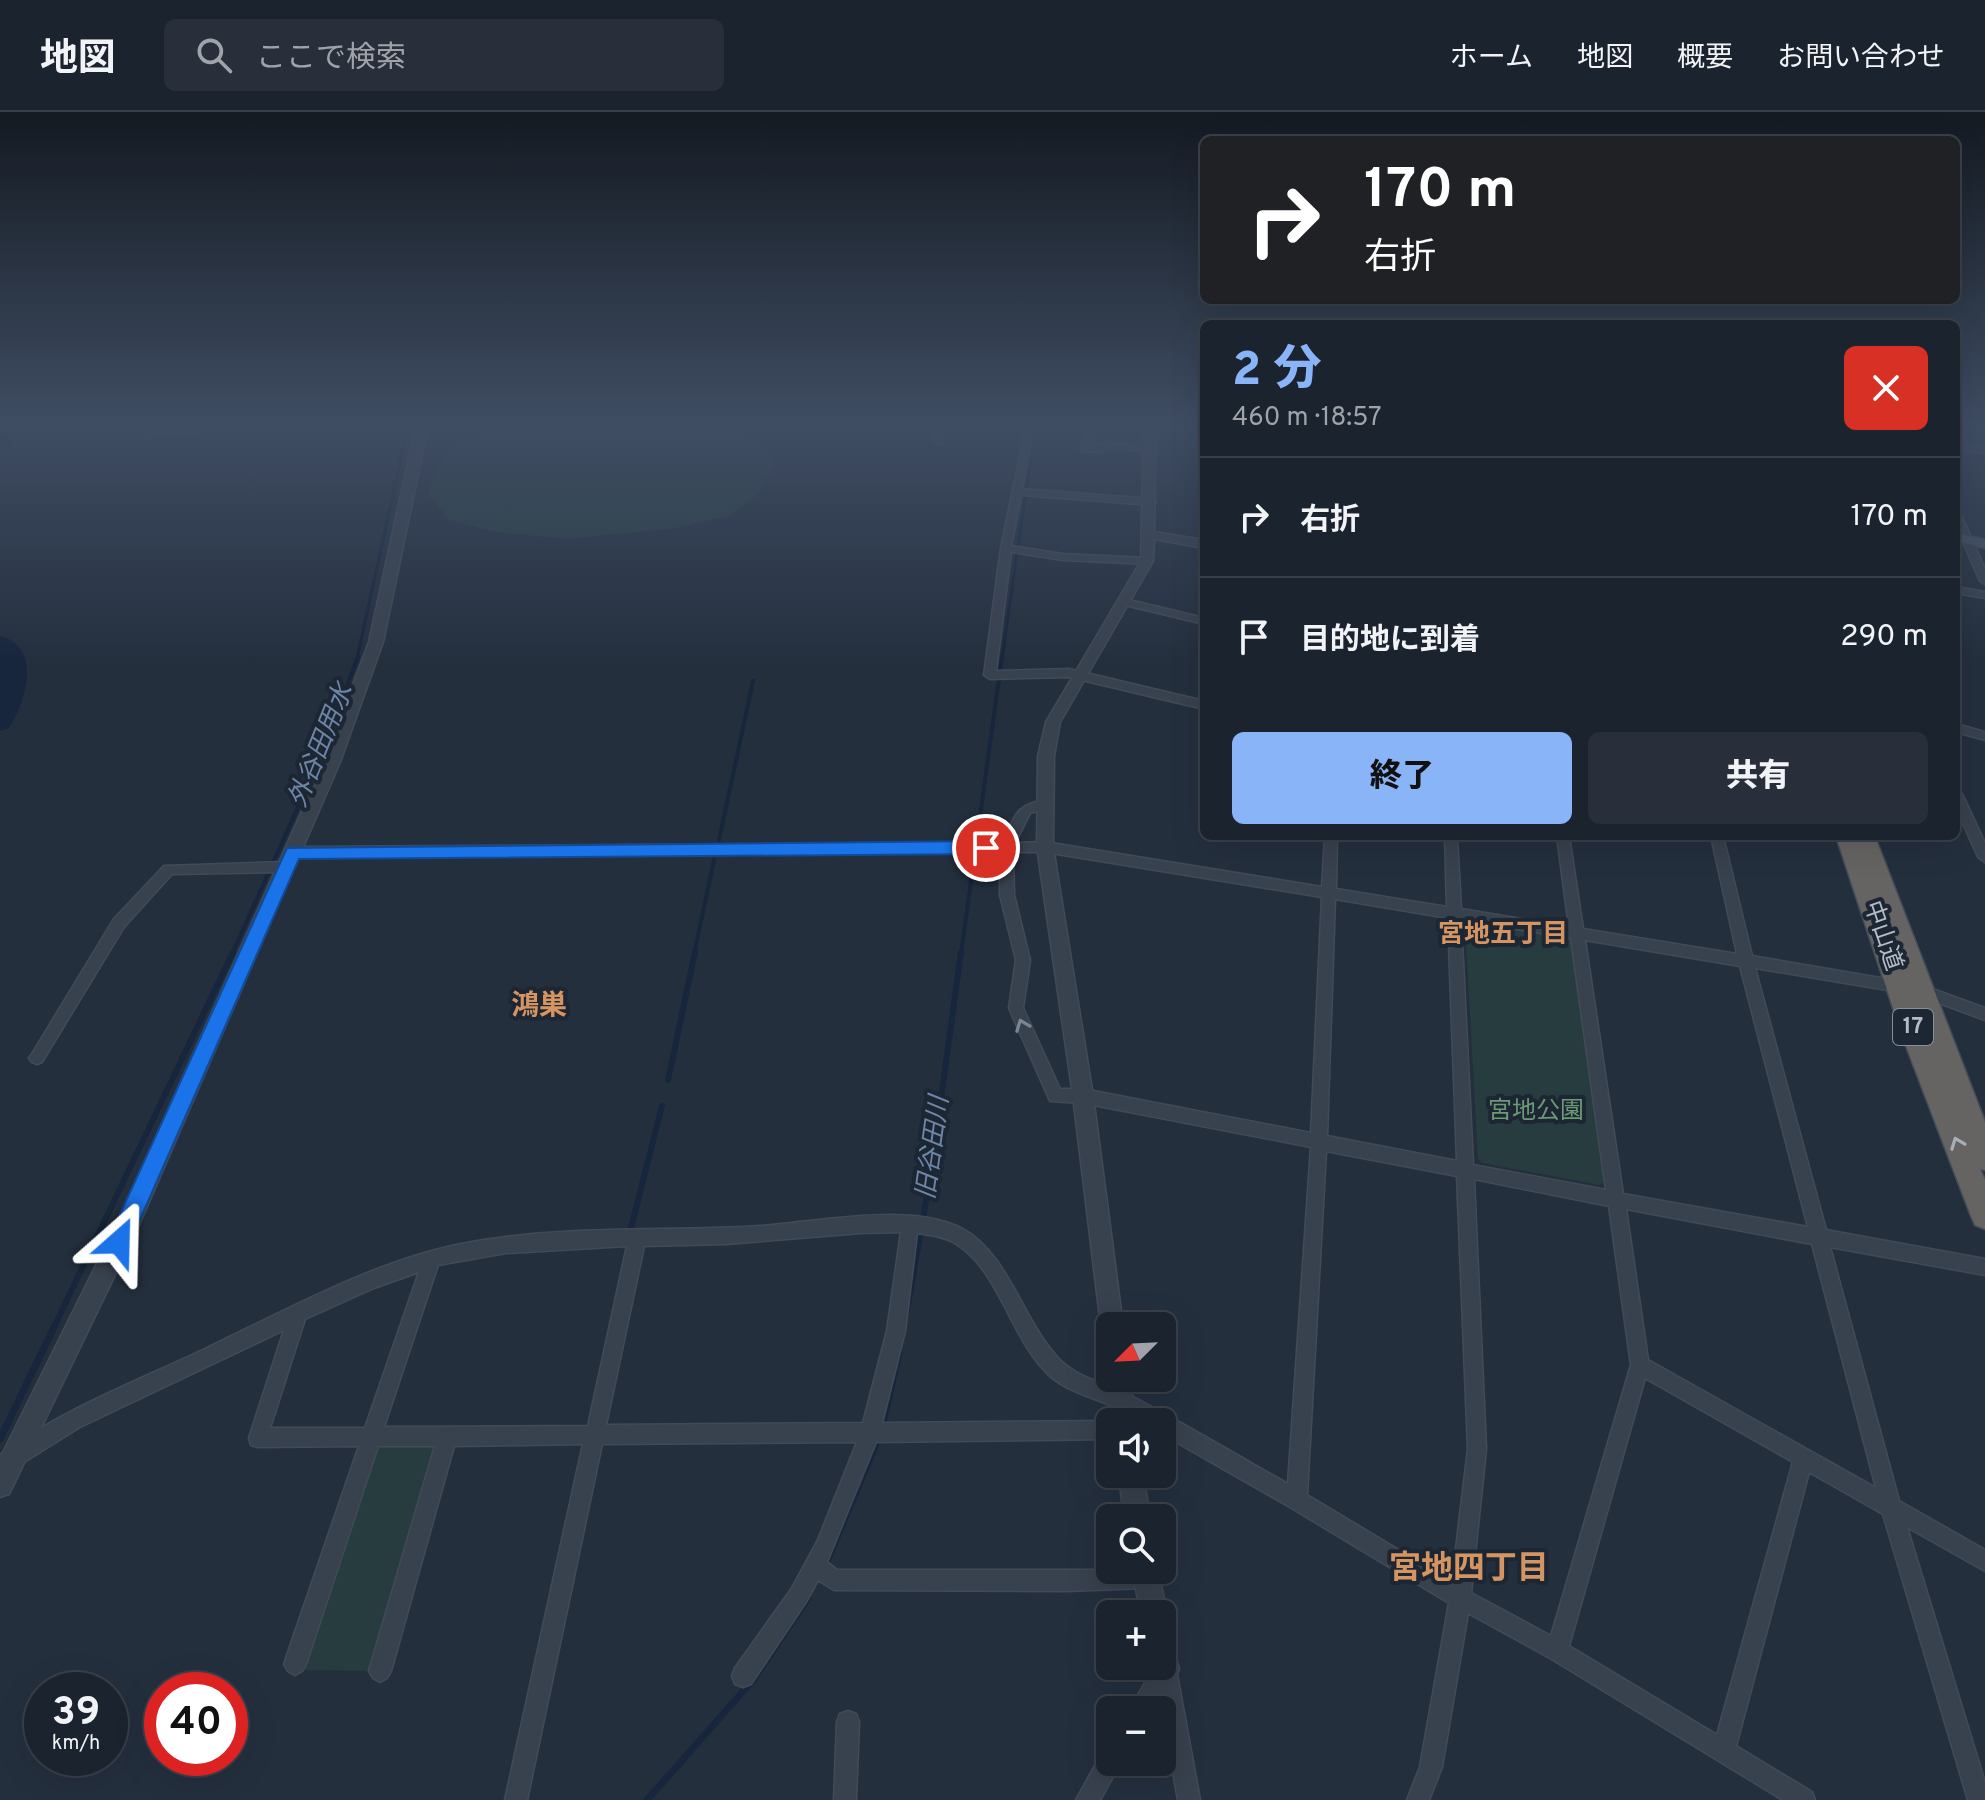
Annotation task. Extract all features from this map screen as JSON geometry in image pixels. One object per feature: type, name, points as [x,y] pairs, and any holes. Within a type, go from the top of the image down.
[{"type":"highway","name":"中山道","points":[[1849,840],[1985,1158]]},
{"type":"highway","name":"中山道","points":[[1865,840],[1985,1216]]},
{"type":"main road","points":[[1960,538],[1985,544]]},
{"type":"street","points":[[0,1485],[7,1462],[131,1218],[359,695],[376,642],[405,505]]},
{"type":"street","points":[[1016,505],[1006,548],[990,675],[1083,675],[1200,704]]},
{"type":"street","points":[[1110,1312],[1083,1096],[1045,847],[1046,749],[1053,722],[1147,561],[1151,505]]},
{"type":"street","points":[[1150,535],[1200,543]]},
{"type":"street","points":[[1960,538],[1985,581]]},
{"type":"street","points":[[1006,548],[1063,557],[1147,561]]},
{"type":"street","points":[[1960,591],[1985,595]]},
{"type":"street","points":[[1125,602],[1200,620]]},
{"type":"street","points":[[1960,729],[1985,736]]},
{"type":"street","points":[[1044,805],[1025,810],[1006,847],[1007,895],[1023,960],[1016,1008],[1055,1096],[1083,1096],[1617,1200],[1985,1267]]},
{"type":"street","points":[[1961,815],[1985,857]]},
{"type":"street","points":[[1297,1500],[1319,1142],[1331,840]]},
{"type":"street","points":[[1418,1800],[1431,1767],[1460,1598],[1477,1449],[1451,840]]},
{"type":"street","points":[[1557,1651],[1640,1365],[1580,934],[1564,840]]},
{"type":"street","points":[[1718,840],[1746,962],[1891,1508],[1979,1800]]},
{"type":"street","points":[[37,1058],[119,923],[169,869],[289,860],[1045,847],[1910,988],[1985,1014]]},
{"type":"street","points":[[7,1462],[58,1429],[297,1316],[432,1257],[473,1249],[548,1242],[637,1240],[910,1224],[945,1230],[966,1240],[982,1257],[1026,1332],[1056,1368],[1076,1382],[1120,1400]]},
{"type":"street","points":[[743,1676],[799,1595],[844,1500],[870,1432],[896,1331],[910,1224]]},
{"type":"street","points":[[516,1800],[637,1240]]},
{"type":"street","points":[[295,1664],[432,1257]]},
{"type":"street","points":[[297,1316],[258,1438],[1096,1430]]},
{"type":"street","points":[[1640,1365],[1985,1561]]},
{"type":"street","points":[[1176,1432],[1557,1651],[1804,1800]]},
{"type":"street","points":[[380,1671],[448,1435]]},
{"type":"street","points":[[1723,1753],[1803,1460]]},
{"type":"street","points":[[814,1565],[834,1580],[1066,1581],[1096,1578]]},
{"type":"street","points":[[1167,1680],[1189,1800]]},
{"type":"street","points":[[845,1800],[848,1722]]},
{"type":"street","points":[[1087,1800],[1101,1776]]},
{"type":"green space","points":[[437,505],[743,505],[731,515],[676,528],[568,539],[495,532],[449,520]]},
{"type":"green space","name":"宮地公園","points":[[1470,921],[1571,938],[1575,943],[1605,1180],[1600,1185],[1482,1163],[1478,1158],[1465,924]]},
{"type":"green space","points":[[448,1435],[380,1671],[292,1670],[373,1436]]},
{"type":"waterway","name":"外谷田用水","points":[[357,659],[391,505]]},
{"type":"waterway","name":"旧谷田川","points":[[1002,659],[1024,505]]},
{"type":"waterway","points":[[0,644],[13,662],[15,672],[13,692],[0,722]]},
{"type":"waterway","name":"外谷田用水","points":[[232,954],[316,767],[358,657]]},
{"type":"waterway","name":"旧谷田川","points":[[961,954],[1002,657]]},
{"type":"waterway","points":[[719,840],[753,681]]},
{"type":"waterway","points":[[694,954],[714,860]]},
{"type":"waterway","name":"外谷田用水","points":[[54,1327],[233,952]]},
{"type":"waterway","points":[[668,1080],[695,952]]},
{"type":"waterway","name":"旧谷田川","points":[[907,1311],[931,1172],[961,952]]},
{"type":"waterway","points":[[629,1236],[662,1106]]},
{"type":"waterway","name":"外谷田用水","points":[[0,1439],[55,1325]]},
{"type":"waterway","name":"旧谷田川","points":[[882,1428],[899,1352]]},
{"type":"waterway","name":"旧谷田川","points":[[824,1568],[879,1437]]},
{"type":"waterway","name":"旧谷田川","points":[[647,1800],[754,1679],[808,1598]]},
{"type":"district","name":"宮地五丁目","points":[[1503,935]]},
{"type":"district","name":"鴻巣","points":[[539,1007]]},
{"type":"district","name":"宮地四丁目","points":[[1469,1570]]},
{"type":"route","points":[[119,1242],[293,852],[986,848]]}]
